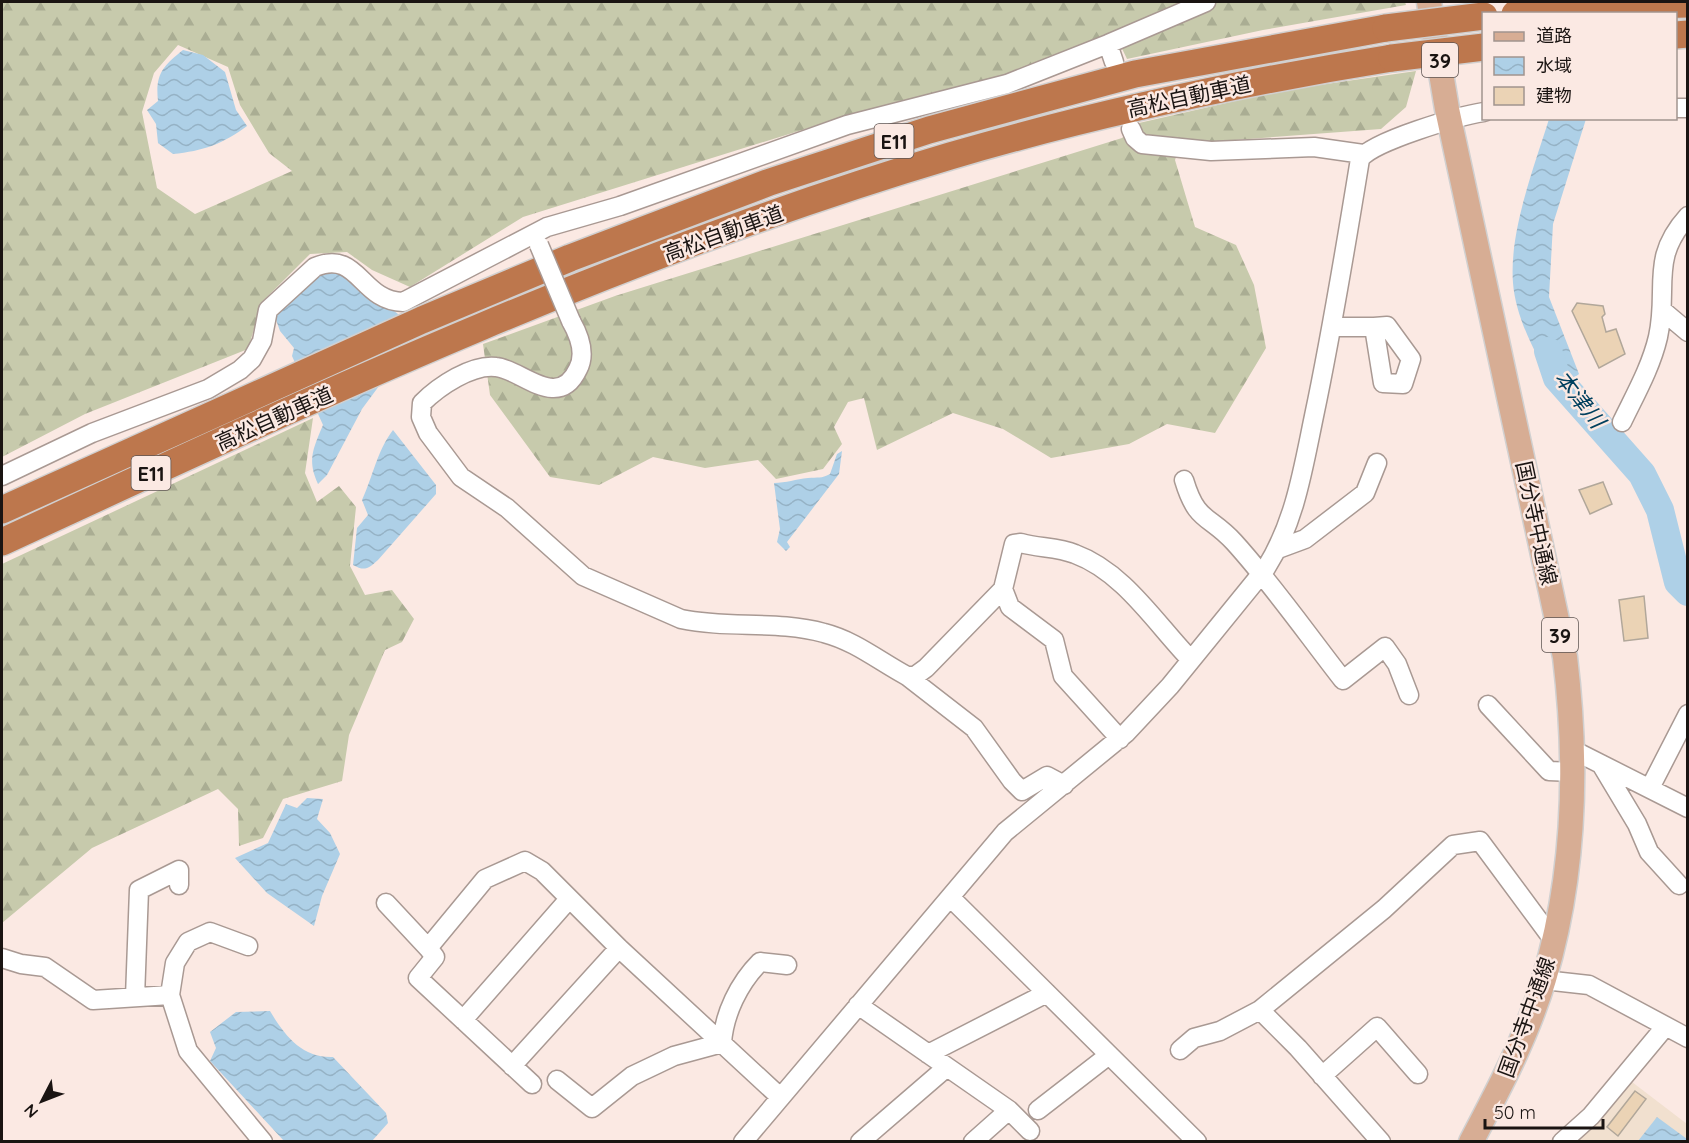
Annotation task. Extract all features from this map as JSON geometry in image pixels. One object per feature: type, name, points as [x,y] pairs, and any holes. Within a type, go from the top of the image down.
[{"type":"highway","points":[[1548,12],[1688,4]]},
{"type":"highway","name":"高松自動車道","points":[[2,510],[422,320],[570,258],[770,182],[929,130],[1136,74],[1386,28],[1482,16]]},
{"type":"highway","name":"高松自動車道","points":[[2,542],[301,405],[438,346],[588,284],[751,222],[948,157],[1143,104],[1281,76],[1392,58],[1482,47]]},
{"type":"main road","name":"国分寺中通線","points":[[1430,2],[1449,120],[1562,647],[1573,761],[1571,830],[1559,919],[1544,980],[1524,1036],[1471,1142]]},
{"type":"street","points":[[2,476],[92,433],[208,389],[240,370],[252,359],[262,341],[266,317],[281,297],[315,267],[331,262],[351,269],[377,296],[403,302],[536,239],[630,203],[847,125],[1007,84],[1206,2]]},
{"type":"street","points":[[1108,44],[1114,62]]},
{"type":"street","points":[[743,1142],[1005,832],[1120,739],[1191,660],[1261,575],[1278,549],[1302,476],[1333,327],[1360,159],[1374,146],[1449,120],[1482,112]]},
{"type":"street","points":[[1131,129],[1135,138],[1142,144],[1210,151],[1314,147],[1364,154]]},
{"type":"street","points":[[1622,422],[1646,373],[1657,340],[1663,311],[1663,255],[1675,229],[1688,216]]},
{"type":"street","points":[[536,239],[579,341],[582,357],[575,374],[566,383],[553,388],[541,387],[498,367],[488,367],[454,380],[422,403],[421,417],[428,433],[461,477],[507,508],[572,568],[661,611],[698,623],[776,626],[822,632],[858,645],[907,676],[974,728],[1012,781],[1022,790],[1047,776],[1064,785]]},
{"type":"street","points":[[1663,311],[1688,332]]},
{"type":"street","points":[[1333,327],[1374,327]]},
{"type":"street","points":[[1278,549],[1305,539],[1365,493],[1377,463]]},
{"type":"street","points":[[1184,480],[1190,501],[1200,515],[1233,541],[1343,680],[1385,647],[1397,664],[1409,695]]},
{"type":"street","points":[[907,676],[915,676],[927,668],[1003,589],[1014,544],[1021,543],[1075,554],[1138,598],[1191,660]]},
{"type":"street","points":[[1003,589],[1010,607],[1054,639],[1063,676],[1120,739]]},
{"type":"street","points":[[1488,705],[1548,771],[1573,761],[1601,764],[1688,808]]},
{"type":"street","points":[[1650,788],[1688,714]]},
{"type":"street","points":[[1601,764],[1638,824],[1649,852],[1679,885]]},
{"type":"street","points":[[1180,1050],[1194,1038],[1220,1031],[1260,1010],[1384,909],[1454,844],[1480,842],[1554,941]]},
{"type":"street","points":[[428,948],[485,879],[525,861],[542,871],[619,948],[780,1097]]},
{"type":"street","points":[[135,997],[139,890],[179,870],[179,885]]},
{"type":"street","points":[[951,898],[1197,1142]]},
{"type":"street","points":[[463,1020],[570,899]]},
{"type":"street","points":[[386,903],[435,957],[418,978],[532,1084]]},
{"type":"street","points":[[248,946],[210,932],[188,942],[175,963],[170,995],[188,1051],[263,1142]]},
{"type":"street","points":[[512,1066],[619,948]]},
{"type":"street","points":[[2,958],[21,964],[45,967],[93,1000],[170,995]]},
{"type":"street","points":[[722,1043],[723,1027],[746,976],[760,962],[787,965]]},
{"type":"street","points":[[1544,980],[1589,985],[1688,1038]]},
{"type":"street","points":[[928,1054],[1047,993]]},
{"type":"street","points":[[858,1005],[1009,1110],[1030,1131]]},
{"type":"street","points":[[1260,1010],[1381,1142]]},
{"type":"street","points":[[1322,1076],[1377,1027],[1418,1074]]},
{"type":"street","points":[[1562,1142],[1591,1116],[1665,1027]]},
{"type":"street","points":[[556,1080],[592,1108],[633,1076],[674,1056],[722,1043]]},
{"type":"street","points":[[1038,1110],[1110,1055]]},
{"type":"street","points":[[860,1142],[947,1067]]},
{"type":"street","points":[[973,1142],[1009,1110]]},
{"type":"shaded area","points":[[1632,1082],[1687,1124],[1687,1141],[1575,1142],[1595,1124]]},
{"type":"green space","points":[[2,2],[1405,2],[1406,5],[1263,30],[1127,59],[1116,36],[1007,78],[847,116],[523,217],[410,287],[372,270],[347,252],[310,254],[262,302],[248,349],[85,414],[2,457]],"holes":[[[178,45],[228,67],[240,105],[269,153],[292,171],[195,214],[157,188],[142,112],[154,73]]]},
{"type":"green space","points":[[1416,71],[1406,107],[1381,129],[1181,144],[1175,160],[1195,227],[1236,245],[1254,285],[1266,348],[1215,433],[1167,424],[1129,444],[1051,458],[1003,429],[953,413],[877,450],[864,398],[848,402],[834,427],[842,444],[823,469],[776,479],[758,460],[705,468],[653,457],[599,485],[550,477],[490,395],[483,344],[615,296],[1122,138],[1139,123],[1278,91]]},
{"type":"green space","points":[[313,418],[305,473],[317,502],[339,486],[356,507],[350,566],[365,595],[392,590],[414,619],[402,642],[385,650],[349,735],[342,781],[283,799],[263,838],[239,846],[238,809],[218,789],[92,848],[2,923],[2,564]]},
{"type":"water","points":[[183,50],[203,55],[225,72],[236,110],[247,126],[230,138],[212,146],[173,154],[158,143],[156,124],[147,110],[158,101],[158,84],[162,71]]},
{"type":"water","points":[[1549,120],[1586,120],[1553,224],[1549,297],[1579,374],[1557,392],[1523,326],[1513,283],[1515,243],[1530,179]]},
{"type":"water","points":[[337,267],[398,314],[379,386],[362,409],[327,475],[318,484],[312,461],[316,441],[323,425],[292,356],[294,348],[280,331],[275,317],[286,301],[301,286],[328,269]]},
{"type":"water","points":[[393,430],[436,485],[436,494],[378,560],[364,569],[353,565],[357,528],[368,515],[362,500],[379,455]]},
{"type":"water","points":[[842,451],[839,474],[787,542],[790,547],[786,551],[777,542],[780,529],[774,483],[827,476],[830,474],[837,454]]},
{"type":"water","points":[[307,798],[323,799],[317,819],[330,833],[340,854],[322,896],[314,926],[267,893],[235,858],[268,843],[286,804],[297,808]]},
{"type":"water","points":[[270,1011],[288,1037],[312,1054],[333,1057],[386,1113],[388,1123],[372,1141],[284,1141],[210,1061],[216,1048],[210,1032],[236,1012]]},
{"type":"water","points":[[1657,1117],[1687,1139],[1687,1141],[1638,1141]]},
{"type":"building","points":[[1577,303],[1603,306],[1605,314],[1602,317],[1606,332],[1616,329],[1625,354],[1599,368],[1572,311]]},
{"type":"building","points":[[1603,482],[1612,504],[1590,514],[1579,490]]},
{"type":"building","points":[[1644,596],[1648,638],[1624,641],[1619,600]]},
{"type":"building","points":[[1635,1091],[1646,1099],[1618,1136],[1607,1127]]},
{"type":"waterway","name":"本津川","points":[[1548,351],[1557,378],[1642,474],[1660,510],[1678,582],[1688,592]]}]
